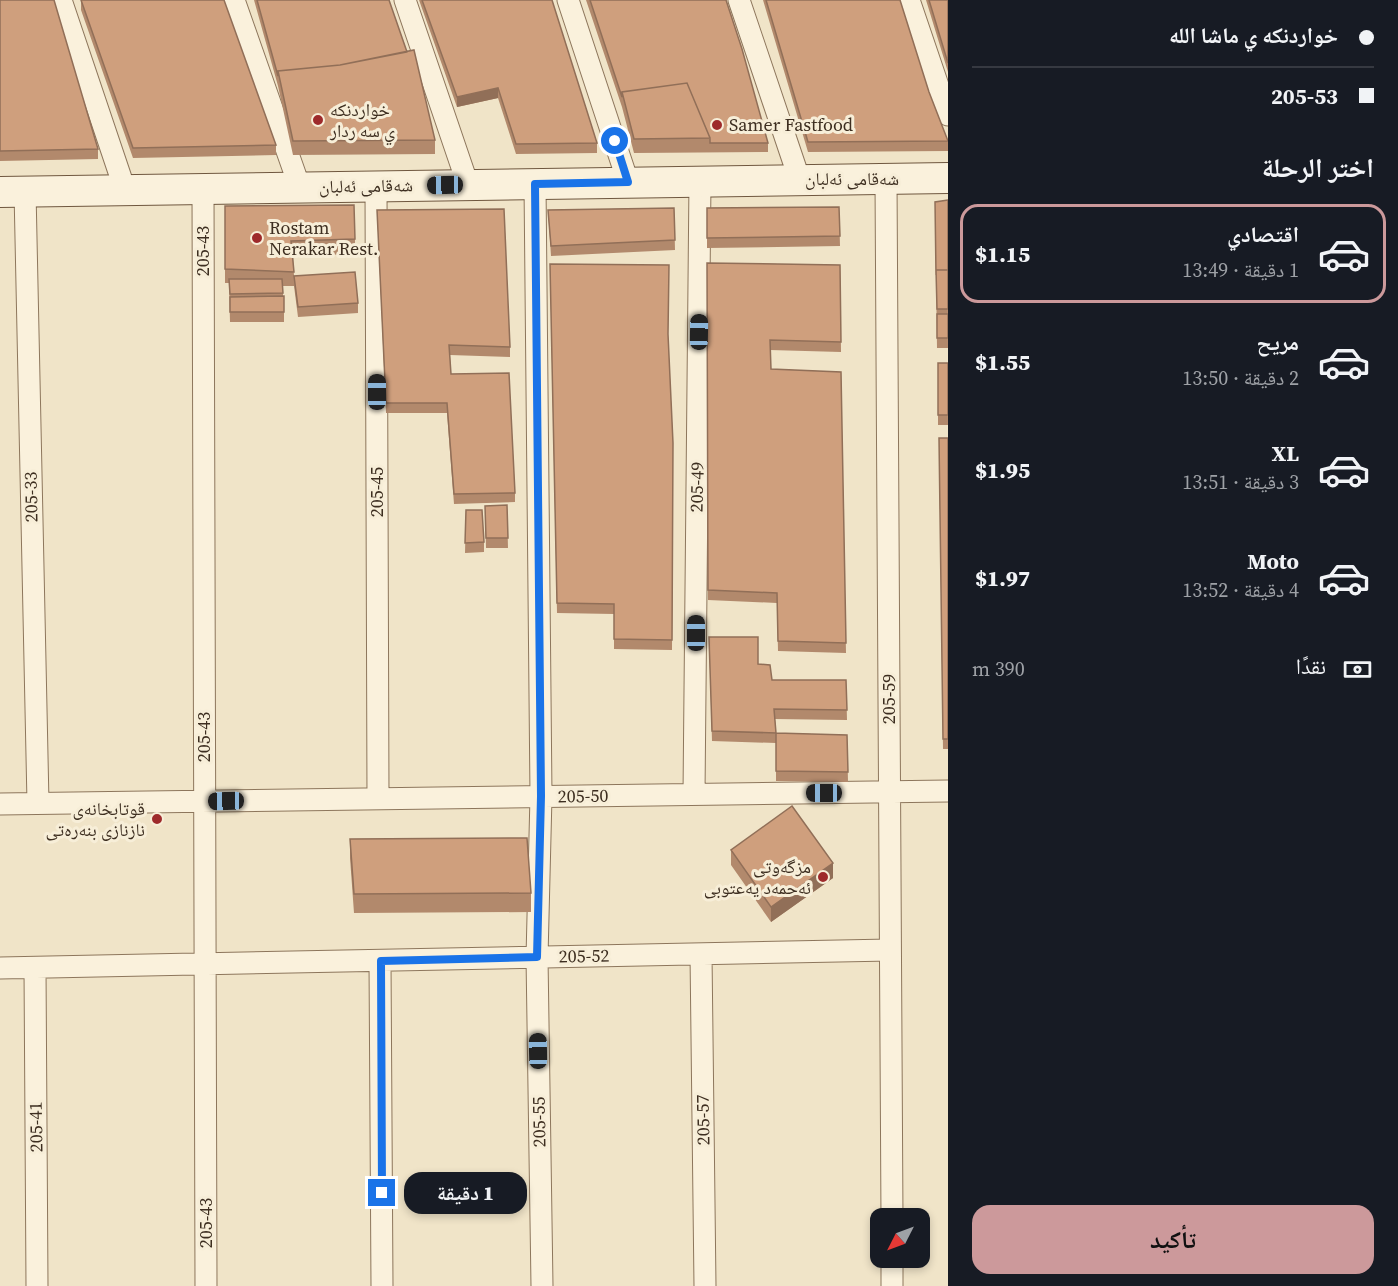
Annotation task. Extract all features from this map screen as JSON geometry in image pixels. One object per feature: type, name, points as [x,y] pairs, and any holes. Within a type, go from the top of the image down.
[{"type":"street","points":[[61,0],[124,190]]},
{"type":"street","points":[[234,0],[300,188]]},
{"type":"street","points":[[405,0],[468,185]]},
{"type":"street","points":[[568,0],[628,182]]},
{"type":"street","points":[[739,0],[799,178]]},
{"type":"street","points":[[909,0],[948,115]]},
{"type":"street","name":"شەقامی ئەلبان","points":[[12,191],[799,178],[948,178]]},
{"type":"street","name":"205-59","points":[[886,179],[892,1208]]},
{"type":"street","name":"205-49","points":[[694,794],[700,181]]},
{"type":"street","name":"205-55","points":[[535,184],[541,796],[537,957],[542,1286]]},
{"type":"street","name":"205-45","points":[[376,186],[378,798]]},
{"type":"street","name":"205-43","points":[[203,189],[206,1286]]},
{"type":"street","name":"205-33","points":[[12,191],[38,803]]},
{"type":"street","name":"205-50","points":[[0,804],[948,791]]},
{"type":"street","name":"205-52","points":[[0,968],[890,950]]},
{"type":"street","name":"205-57","points":[[701,954],[705,1286]]},
{"type":"street","points":[[381,961],[382,1286]]},
{"type":"street","name":"205-41","points":[[34,968],[38,1286]]},
{"type":"street","points":[[892,1268],[892,1286]]},
{"type":"building","points":[[0,0],[54,0],[98,149],[0,151]]},
{"type":"building","points":[[81,0],[224,0],[276,145],[133,148]]},
{"type":"building","points":[[257,0],[389,0],[407,52],[340,65],[278,71],[278,76]]},
{"type":"building","points":[[422,0],[552,0],[597,143],[516,144],[498,88],[457,97]]},
{"type":"building","points":[[590,0],[726,0],[768,143],[710,143],[687,83],[622,92],[622,97]]},
{"type":"building","points":[[766,0],[900,0],[929,92],[948,141],[808,142]]},
{"type":"building","points":[[929,0],[948,0],[948,63]]},
{"type":"building","points":[[414,50],[435,140],[293,141],[278,71],[340,65]]},
{"type":"building","points":[[687,83],[710,138],[634,139],[622,92]]},
{"type":"building","points":[[948,200],[948,270],[936,270],[936,275],[935,202]]},
{"type":"building","points":[[354,205],[355,239],[291,241],[294,272],[225,269],[225,206]]},
{"type":"building","points":[[839,207],[840,236],[707,238],[707,208]]},
{"type":"building","points":[[674,208],[675,240],[551,246],[548,210]]},
{"type":"building","points":[[504,209],[510,347],[449,345],[451,374],[509,373],[515,493],[454,494],[447,403],[386,403],[377,210]]},
{"type":"building","points":[[707,263],[840,265],[841,342],[770,340],[771,369],[841,372],[846,643],[778,641],[777,593],[708,590]]},
{"type":"building","points":[[550,264],[669,265],[668,334],[673,443],[672,640],[614,639],[614,604],[557,603]]},
{"type":"building","points":[[936,270],[948,270],[948,309],[937,309]]},
{"type":"building","points":[[355,272],[358,303],[298,307],[294,276]]},
{"type":"building","points":[[229,279],[282,279],[283,293],[230,294]]},
{"type":"building","points":[[284,296],[284,312],[230,312],[230,297]]},
{"type":"building","points":[[937,314],[948,314],[948,338],[937,338]]},
{"type":"building","points":[[938,363],[948,363],[948,415],[938,415]]},
{"type":"building","points":[[939,438],[948,438],[948,739],[943,739]]},
{"type":"building","points":[[507,505],[508,538],[486,538],[485,506]]},
{"type":"building","points":[[466,510],[482,510],[484,542],[465,543]]},
{"type":"building","points":[[709,637],[758,637],[758,664],[770,665],[772,680],[846,680],[847,710],[774,709],[776,733],[712,731]]},
{"type":"building","points":[[776,733],[847,735],[848,772],[776,771]]},
{"type":"building","points":[[792,806],[833,863],[771,907],[731,850]]},
{"type":"building","points":[[527,838],[531,893],[354,894],[350,839]]},
{"type":"place","name":"خواردنكه ي سه ردار","points":[[318,120]]},
{"type":"place","name":"Samer Fastfood","points":[[717,125]]},
{"type":"place","name":"Rostam Nerakar Rest.","points":[[257,238]]},
{"type":"place","name":"قوتابخانەی نازنازی بنەرەتی","points":[[157,819]]},
{"type":"place","name":"مزگەوتی ئەحمەد یەعتوبی","points":[[823,877]]},
{"type":"route","points":[[382,1193],[381,961],[537,957],[541,796],[535,184],[628,182],[615,141]]}]
